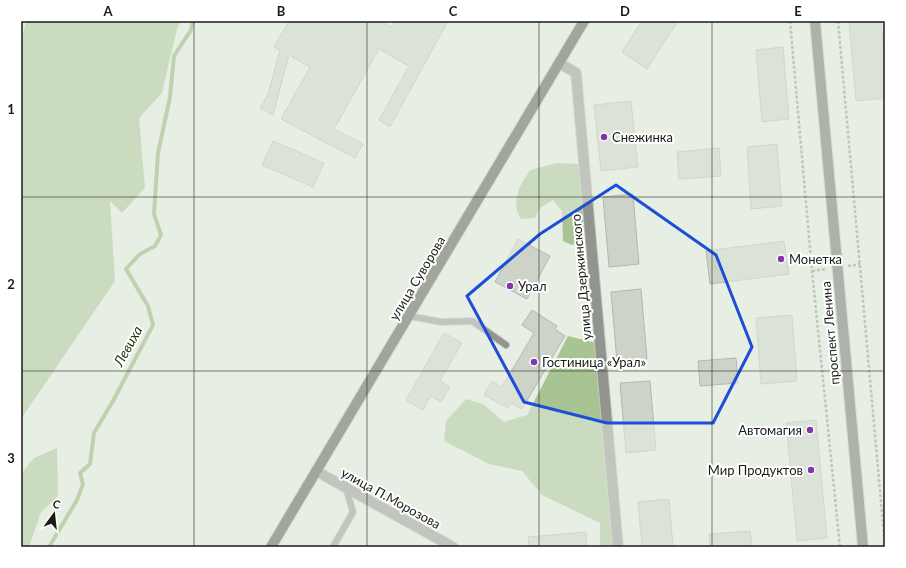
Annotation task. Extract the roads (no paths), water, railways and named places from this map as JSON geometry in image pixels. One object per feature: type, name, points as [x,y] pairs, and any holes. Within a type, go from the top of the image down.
[{"type":"main road","name":"улица Суворова","points":[[271,547],[584,21]]},
{"type":"main road","name":"проспект Ленина","points":[[815,21],[863,547]]},
{"type":"street","name":"улица Дзержинского","points":[[559,63],[576,73],[618,547]]},
{"type":"street","name":"улица П.Морозова","points":[[316,471],[453,547]]},
{"type":"lane","points":[[409,316],[441,322],[472,321],[506,345]]},
{"type":"lane","points":[[333,547],[354,512],[346,488]]},
{"type":"waterway","name":"Левиха","points":[[49,547],[77,500],[83,484],[80,473],[90,464],[94,433],[113,401],[153,325],[148,306],[126,269],[140,254],[155,246],[161,235],[154,214],[158,153],[170,97],[174,56],[191,30],[193,21]]},
{"type":"place","name":"Снежинка","points":[[604,137]]},
{"type":"place","name":"Монетка","points":[[781,259]]},
{"type":"place","name":"Урал","points":[[510,286]]},
{"type":"place","name":"Гостиница «Урал»","points":[[534,362]]},
{"type":"place","name":"Автомагия","points":[[810,430]]},
{"type":"place","name":"Мир Продуктов","points":[[811,470]]}]
